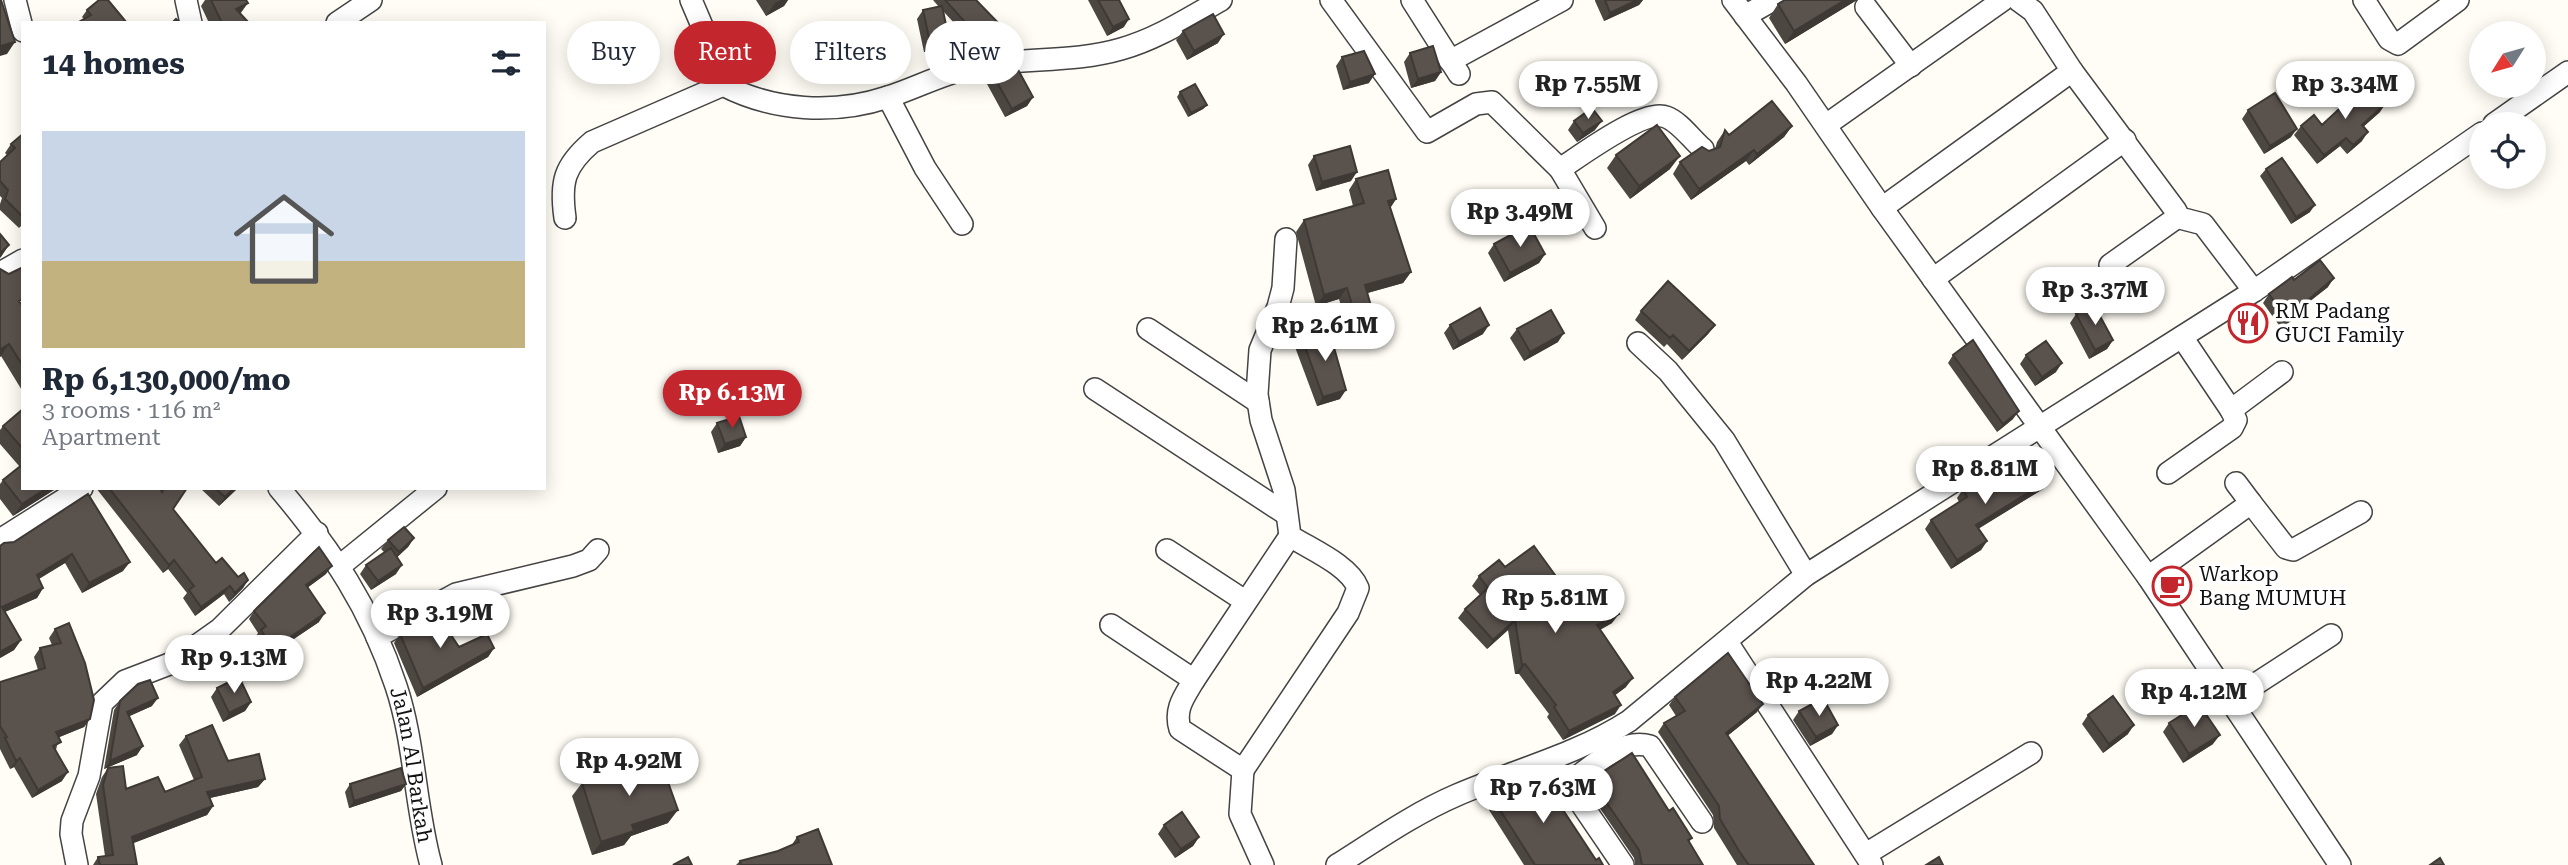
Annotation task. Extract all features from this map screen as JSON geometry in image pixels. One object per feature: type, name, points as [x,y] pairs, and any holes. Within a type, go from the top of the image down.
[{"type":"street","points":[[15,0],[21,23]]},
{"type":"street","points":[[186,0],[191,21]]},
{"type":"street","points":[[340,21],[371,0]]},
{"type":"street","points":[[691,0],[718,61],[723,85],[739,94],[774,103],[824,109],[888,97],[970,67],[1021,58],[1082,56],[1121,49],[1160,34],[1221,0]]},
{"type":"street","points":[[1331,0],[1427,132],[1476,104],[1492,102],[1560,169],[1595,228]]},
{"type":"street","points":[[1412,0],[1455,68],[1533,7],[1562,0]]},
{"type":"street","points":[[1773,0],[1739,8],[2041,425],[2231,699],[2340,865]]},
{"type":"street","points":[[1826,125],[2003,0]]},
{"type":"street","points":[[2018,0],[2033,11],[2072,71],[2173,206],[2176,217]]},
{"type":"street","points":[[2364,0],[2389,39],[2398,44],[2458,0]]},
{"type":"street","points":[[1867,7],[1911,65]]},
{"type":"street","points":[[1882,208],[2072,71]]},
{"type":"street","points":[[2511,112],[2568,72]]},
{"type":"street","points":[[565,218],[564,176],[580,152],[592,142],[723,85]]},
{"type":"street","points":[[888,97],[925,168],[962,224]]},
{"type":"street","points":[[1560,169],[1612,136],[1654,116],[1671,119],[1703,149]]},
{"type":"street","points":[[1933,279],[2124,140]]},
{"type":"street","points":[[1337,865],[1455,796],[1552,760],[1600,739],[1629,721],[1806,575],[2254,291],[2469,142]]},
{"type":"street","points":[[2176,217],[2203,224],[2254,291]]},
{"type":"street","points":[[2110,265],[2176,217]]},
{"type":"street","points":[[1243,770],[1180,729],[1177,718],[1180,705],[1194,680],[1245,601],[1288,525],[1284,490],[1267,441],[1258,402],[1260,350],[1278,307],[1286,239]]},
{"type":"street","points":[[0,273],[21,261]]},
{"type":"street","points":[[1148,329],[1258,402]]},
{"type":"street","points":[[2168,473],[2232,428],[2236,421],[2182,337]]},
{"type":"street","points":[[1639,343],[1668,372],[1724,440],[1806,575]]},
{"type":"street","points":[[2231,411],[2282,372]]},
{"type":"street","points":[[1095,389],[1288,525],[1355,579],[1358,588],[1348,613],[1243,770],[1240,814],[1263,865]]},
{"type":"street","points":[[2236,483],[2286,548],[2293,550],[2361,512]]},
{"type":"street","points":[[0,540],[79,490]]},
{"type":"street","name":"Jalan Al Barkah","points":[[281,490],[341,565],[377,636],[397,687],[431,865]]},
{"type":"street","points":[[341,565],[434,490]]},
{"type":"street","points":[[2148,578],[2251,503]]},
{"type":"street","points":[[77,865],[71,834],[72,821],[89,776],[102,703],[125,681],[172,663],[220,629],[317,533]]},
{"type":"street","points":[[377,636],[456,594],[573,566],[589,560],[598,550]]},
{"type":"street","points":[[1167,550],[1245,601]]},
{"type":"street","points":[[1111,625],[1194,680]]},
{"type":"street","points":[[2231,699],[2331,635]]},
{"type":"street","points":[[1727,642],[1868,860],[2031,753]]},
{"type":"street","points":[[1568,784],[1613,752],[1634,745],[1650,746],[1702,821]]},
{"type":"street","points":[[1552,760],[1623,865]]},
{"type":"building","points":[[0,0],[15,42],[0,46]]},
{"type":"building","points":[[99,0],[108,0],[125,21],[80,21],[91,15],[87,10]]},
{"type":"building","points":[[211,0],[246,0],[248,3],[236,9],[247,21],[221,21]]},
{"type":"building","points":[[945,0],[976,0],[996,21],[964,21]]},
{"type":"building","points":[[1098,0],[1119,0],[1129,19],[1113,27]]},
{"type":"building","points":[[1605,0],[1637,0],[1610,13]]},
{"type":"building","points":[[1785,0],[1845,0],[1794,31],[1778,4]]},
{"type":"building","points":[[942,6],[945,21],[925,21],[923,10]]},
{"type":"building","points":[[1213,14],[1224,34],[1194,51],[1183,31]]},
{"type":"building","points":[[1433,46],[1441,72],[1418,79],[1410,53]]},
{"type":"building","points":[[1364,51],[1375,74],[1350,82],[1342,57]]},
{"type":"building","points":[[1024,81],[1033,97],[1012,109],[998,84],[1024,84]]},
{"type":"building","points":[[2368,82],[2386,103],[2362,125],[2368,132],[2353,145],[2346,138],[2324,155],[2301,126],[2314,115],[2322,125]]},
{"type":"building","points":[[1195,84],[1207,105],[1191,113],[1180,92]]},
{"type":"building","points":[[2275,93],[2297,129],[2270,146],[2248,110]]},
{"type":"building","points":[[1772,101],[1792,126],[1757,154],[1754,150],[1699,189],[1680,162],[1702,147],[1709,151],[1720,147],[1725,130],[1729,135]]},
{"type":"building","points":[[1592,108],[1602,121],[1583,133],[1574,121]]},
{"type":"building","points":[[1657,125],[1680,156],[1639,186],[1616,155]]},
{"type":"building","points":[[21,136],[21,215],[5,199],[8,190],[0,181],[0,162],[15,148],[11,144]]},
{"type":"building","points":[[1350,146],[1357,172],[1322,182],[1314,156]]},
{"type":"building","points":[[2282,158],[2315,205],[2296,217],[2266,169]]},
{"type":"building","points":[[1388,170],[1396,199],[1388,201],[1411,272],[1365,285],[1371,306],[1354,311],[1347,288],[1324,295],[1304,220],[1364,203],[1356,179]]},
{"type":"building","points":[[1529,225],[1545,254],[1510,273],[1494,244]]},
{"type":"building","points":[[0,234],[9,245],[0,253]]},
{"type":"building","points":[[2320,260],[2334,278],[2308,300],[2310,303],[2287,319],[2269,294],[2292,277],[2294,280]]},
{"type":"building","points":[[21,268],[21,363],[9,344],[0,350],[0,269],[9,274]]},
{"type":"building","points":[[1668,281],[1715,325],[1689,351],[1673,335],[1670,338],[1641,311]]},
{"type":"building","points":[[2094,305],[2113,340],[2095,350],[2076,314]]},
{"type":"building","points":[[1480,308],[1489,325],[1459,342],[1450,325]]},
{"type":"building","points":[[1551,310],[1564,333],[1530,352],[1517,329]]},
{"type":"building","points":[[1329,330],[1346,390],[1323,397],[1302,338]]},
{"type":"building","points":[[1973,340],[2019,411],[2003,424],[1953,355]]},
{"type":"building","points":[[2046,341],[2062,363],[2042,377],[2026,355]]},
{"type":"building","points":[[21,411],[21,447],[3,426]]},
{"type":"building","points":[[739,416],[746,437],[725,444],[717,423]]},
{"type":"building","points":[[2036,457],[2049,480],[1976,525],[1987,541],[1957,560],[1931,520],[1967,497],[1963,489],[1987,477],[1990,483]]},
{"type":"building","points":[[21,466],[21,490],[44,490],[22,504],[3,480]]},
{"type":"building","points":[[111,490],[186,490],[173,509],[216,563],[222,558],[238,577],[244,573],[248,580],[235,593],[230,586],[201,607],[189,590],[194,586],[174,560],[169,565]]},
{"type":"building","points":[[217,490],[232,490],[225,497]]},
{"type":"building","points":[[88,494],[130,562],[89,583],[72,554],[37,575],[43,588],[2,607],[21,640],[0,652],[0,546],[14,542]]},
{"type":"building","points":[[404,527],[414,538],[399,552],[388,540]]},
{"type":"building","points":[[1534,546],[1571,597],[1601,581],[1619,614],[1597,625],[1633,678],[1613,692],[1621,705],[1569,731],[1554,707],[1556,705],[1525,664],[1522,665],[1515,620],[1493,640],[1465,609],[1488,588],[1479,576],[1499,560],[1505,567]]},
{"type":"building","points":[[319,547],[332,566],[306,585],[325,613],[273,649],[261,630],[266,626],[254,611]]},
{"type":"building","points":[[391,548],[402,565],[378,581],[366,565]]},
{"type":"building","points":[[437,614],[459,647],[487,634],[494,648],[423,688],[400,634]]},
{"type":"building","points":[[69,623],[85,663],[94,700],[90,719],[56,732],[61,742],[53,746],[68,772],[38,790],[20,758],[16,761],[0,726],[0,682],[45,668],[40,648],[61,643],[55,629]]},
{"type":"building","points":[[1728,653],[1763,704],[1726,733],[1814,865],[1749,865],[1720,819],[1719,806],[1664,723],[1685,711],[1675,697]]},
{"type":"building","points":[[239,677],[251,702],[229,713],[217,688]]},
{"type":"building","points":[[150,680],[158,698],[127,712],[143,746],[110,761],[120,701],[138,684]]},
{"type":"building","points":[[2113,696],[2134,725],[2109,744],[2088,715]]},
{"type":"building","points":[[1823,698],[1838,725],[1816,737],[1799,711]]},
{"type":"building","points":[[2199,704],[2220,735],[2189,754],[2169,723]]},
{"type":"building","points":[[212,725],[228,761],[259,754],[265,779],[207,792],[213,806],[132,837],[137,865],[100,865],[98,857],[113,855],[103,785],[108,768],[123,766],[126,789],[158,777],[165,792],[202,777],[186,736]]},
{"type":"building","points":[[1632,753],[1669,811],[1673,808],[1692,838],[1688,840],[1703,865],[1642,865],[1639,850],[1591,780]]},
{"type":"building","points":[[659,757],[678,810],[632,825],[634,831],[601,842],[582,783]]},
{"type":"building","points":[[401,768],[406,784],[354,801],[350,784]]},
{"type":"building","points":[[1538,772],[1596,860],[1599,858],[1603,865],[1535,865],[1495,798]]},
{"type":"building","points":[[1182,812],[1199,837],[1181,849],[1164,825]]},
{"type":"building","points":[[818,829],[832,865],[741,865],[740,861],[778,851],[799,842],[797,837]]},
{"type":"building","points":[[688,857],[692,865],[673,865]]},
{"type":"building","points":[[1939,857],[1943,865],[1926,865]]},
{"type":"building","points":[[2440,858],[2444,865],[2430,865]]},
{"type":"place","name":"RM Padang GUCI Family","points":[[2248,323]]},
{"type":"place","name":"Warkop Bang MUMUH","points":[[2172,586]]}]
